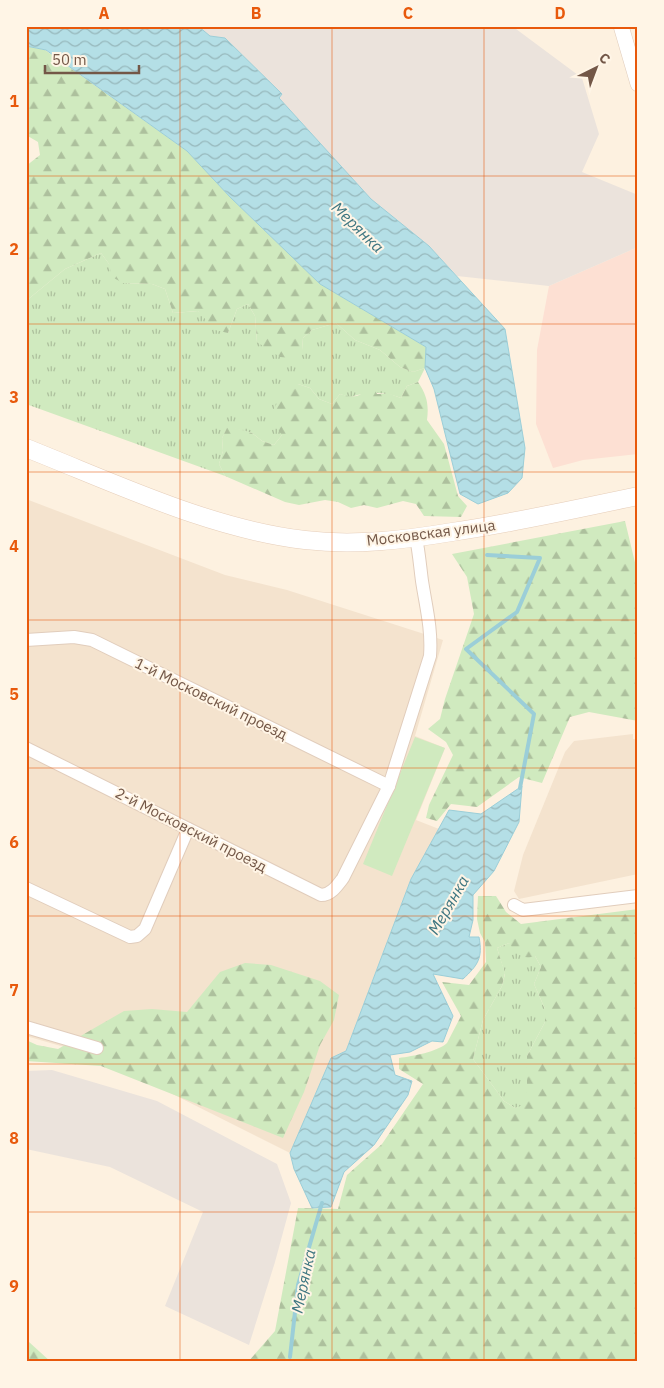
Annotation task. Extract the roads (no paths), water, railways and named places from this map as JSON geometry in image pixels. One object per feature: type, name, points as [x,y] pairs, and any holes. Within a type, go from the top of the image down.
[{"type":"main road","name":"Московская улица","points":[[26,448],[181,509],[220,522],[261,533],[306,540],[363,542],[416,538],[486,527],[638,496]]},
{"type":"street","points":[[621,26],[638,84]]},
{"type":"street","points":[[389,786],[430,656],[431,636],[422,580],[421,558],[416,538]]},
{"type":"street","name":"1-й Московский проезд","points":[[26,640],[74,637],[92,640],[389,786]]},
{"type":"street","name":"2-й Московский проезд","points":[[26,748],[321,895],[328,894],[337,887],[389,786]]},
{"type":"street","points":[[26,888],[130,937],[137,936],[145,929],[188,828]]},
{"type":"street","points":[[514,906],[523,910],[638,896]]},
{"type":"street","points":[[26,1027],[97,1048]]},
{"type":"water","points":[[26,26],[198,26],[210,36],[225,38],[282,94],[279,98],[371,199],[429,246],[505,329],[525,448],[522,478],[508,493],[478,504],[460,494],[434,389],[425,368],[426,347],[320,284],[230,197],[187,151],[46,50],[26,46]]},
{"type":"water","points":[[522,786],[519,822],[494,871],[473,895],[473,920],[469,937],[479,937],[480,956],[478,961],[463,979],[433,974],[453,1016],[443,1042],[432,1041],[410,1052],[390,1055],[395,1075],[412,1081],[408,1095],[374,1145],[344,1172],[331,1207],[312,1208],[294,1169],[290,1153],[331,1058],[346,1051],[411,879],[449,810],[481,814]]},
{"type":"waterway","name":"Мерянка","points":[[487,555],[540,558],[517,612],[466,649],[534,714],[520,788]]},
{"type":"waterway","name":"Мерянка","points":[[290,1357],[298,1285],[322,1203]]}]
